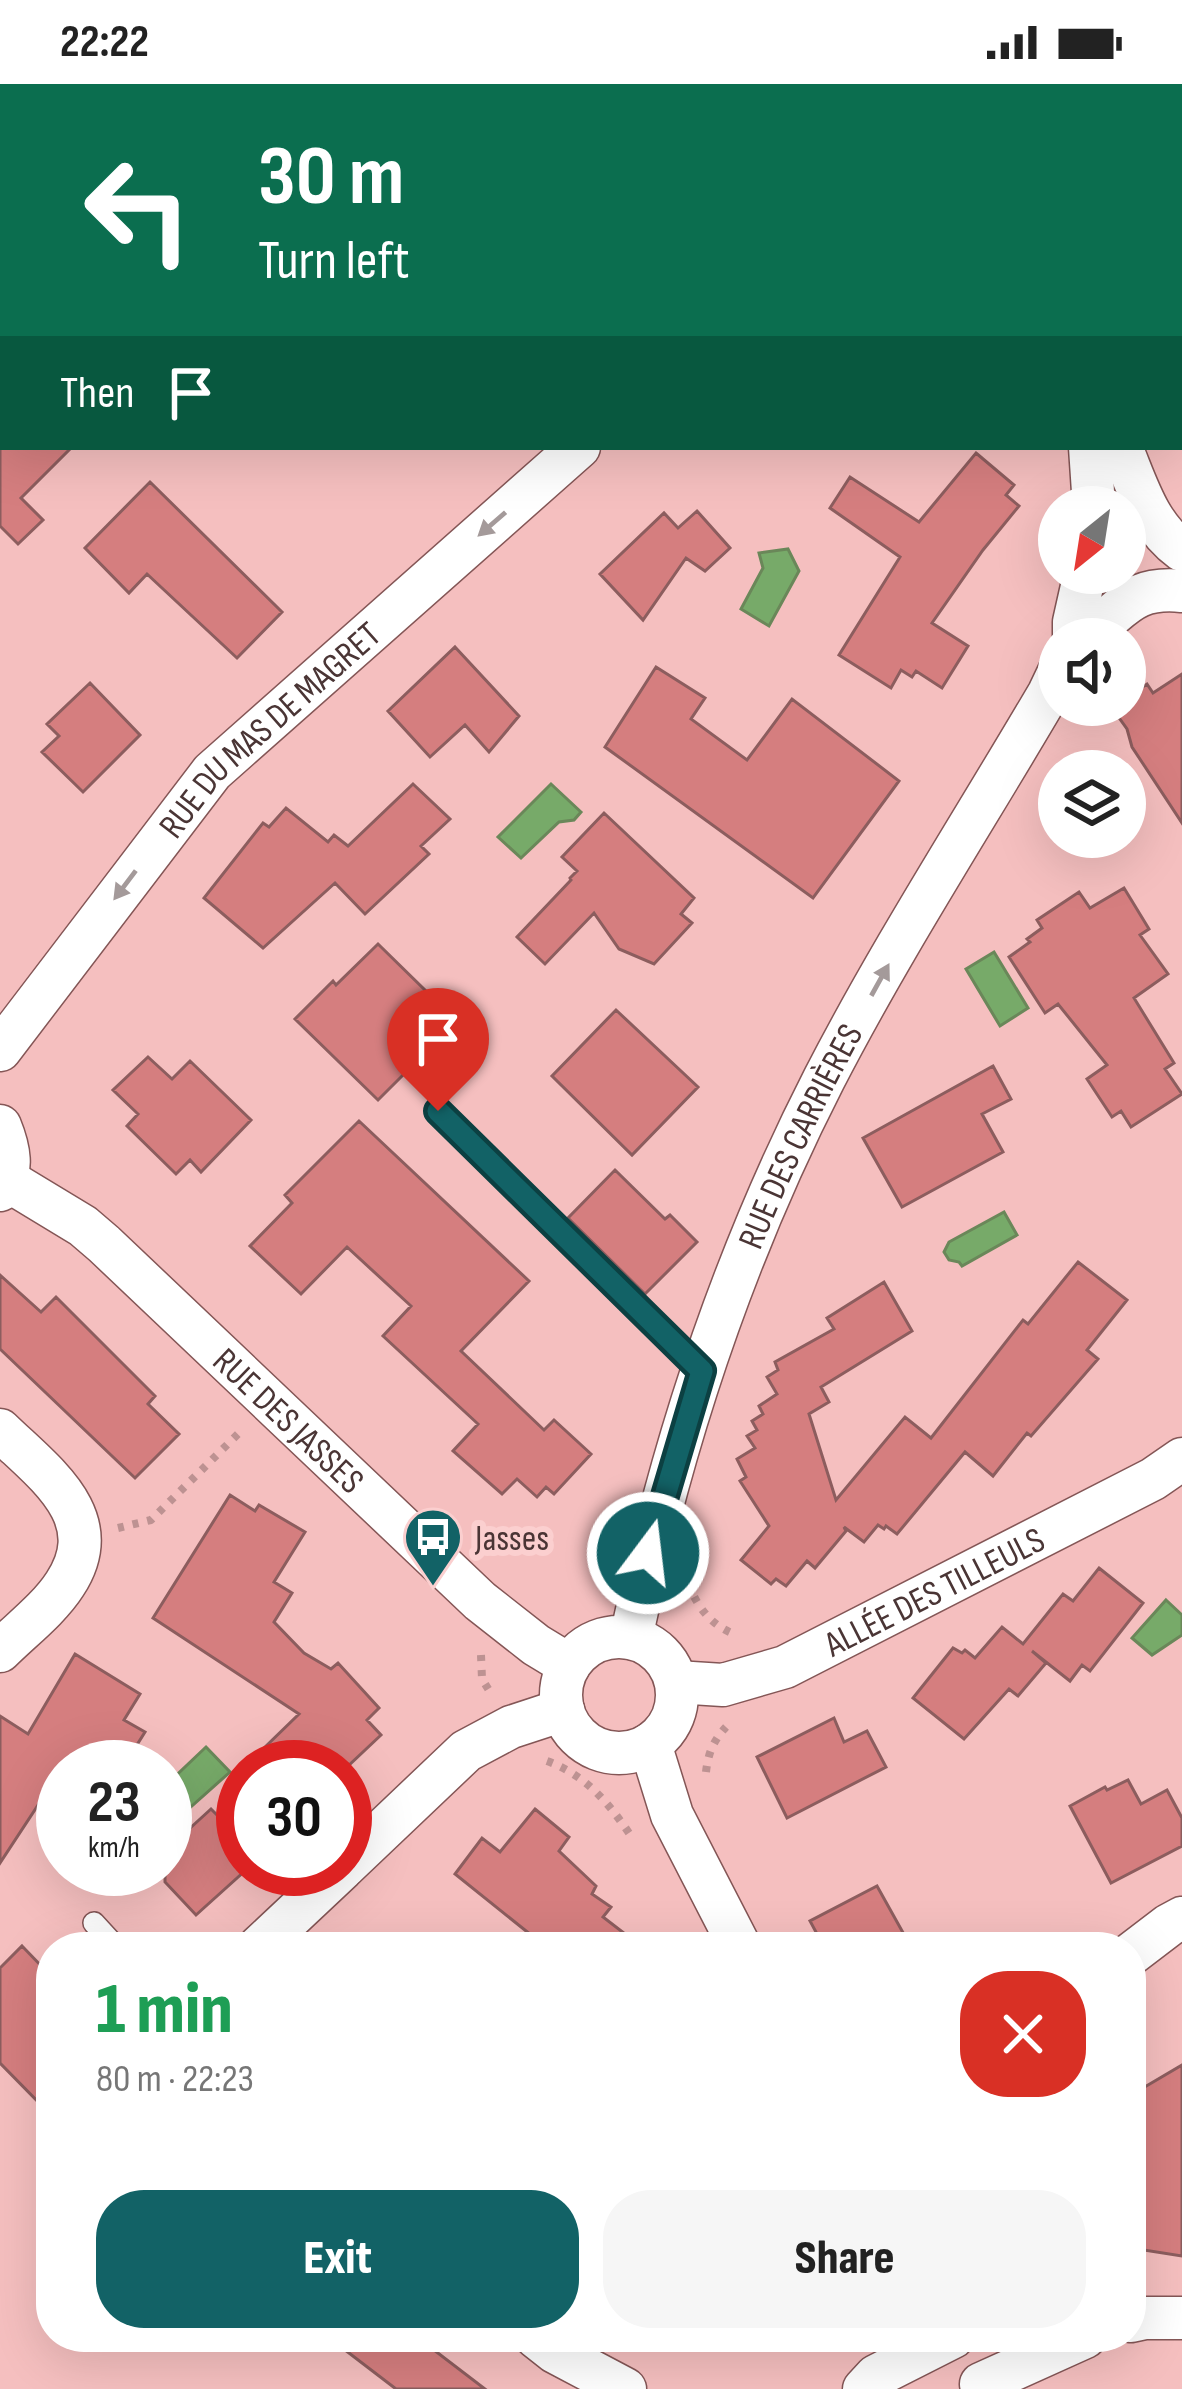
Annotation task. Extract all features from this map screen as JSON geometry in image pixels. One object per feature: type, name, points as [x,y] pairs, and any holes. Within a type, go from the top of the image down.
[{"type":"street","name":"RUE DU MAS DE MAGRET","points":[[0,1050],[212,772],[576,450]]},
{"type":"street","points":[[1090,450],[1093,486]]},
{"type":"street","points":[[1122,450],[1144,504],[1164,537],[1182,550]]},
{"type":"street","points":[[1108,618],[1130,598],[1159,589],[1182,591]]},
{"type":"street","name":"RUE DES CARRIÈRES","points":[[631,1638],[657,1518],[702,1371],[770,1192],[824,1078],[1038,712]]},
{"type":"street","name":"RUE DES JASSES","points":[[0,1126],[9,1148],[3,1185],[83,1226],[480,1601],[569,1665]]},
{"type":"street","points":[[0,1430],[59,1487],[75,1512],[82,1537],[77,1562],[64,1587],[0,1651]]},
{"type":"street","name":"ALLÉE DES TILLEULS","points":[[676,1682],[723,1684],[785,1667],[1154,1479],[1182,1459]]},
{"type":"street","points":[[631,1638],[647,1643],[670,1667],[677,1694],[673,1717],[650,1744],[636,1750],[606,1751],[579,1736],[569,1724],[562,1687],[569,1665],[581,1651],[596,1641],[631,1638]]},
{"type":"street","points":[[372,1839],[466,1750],[511,1727],[563,1711]]},
{"type":"street","points":[[650,1744],[673,1815],[732,1932]]},
{"type":"street","points":[[276,1932],[313,1896]]},
{"type":"street","points":[[1146,1942],[1182,1918]]},
{"type":"street","points":[[1146,2318],[1182,2318]]},
{"type":"street","points":[[555,2352],[625,2389]]},
{"type":"street","points":[[864,2389],[876,2376],[923,2352]]},
{"type":"street","points":[[962,2352],[982,2386],[1053,2352]]},
{"type":"lane","points":[[438,1111],[702,1371]]},
{"type":"lane","points":[[94,1923],[102,1932]]},
{"type":"path","points":[[82,1537],[151,1520],[271,1401]]},
{"type":"path","points":[[511,1727],[534,1757],[584,1780],[607,1802],[640,1851]]},
{"type":"shaded area","points":[[788,549],[799,571],[769,626],[741,609],[763,568],[759,553]]},
{"type":"shaded area","points":[[551,784],[581,812],[574,820],[559,822],[521,858],[498,837]]},
{"type":"shaded area","points":[[994,952],[1028,1008],[1000,1026],[966,969]]},
{"type":"shaded area","points":[[1004,1212],[1017,1235],[962,1266],[949,1260],[944,1252],[949,1242]]},
{"type":"shaded area","points":[[1166,1600],[1182,1615],[1182,1635],[1152,1655],[1132,1638]]},
{"type":"shaded area","points":[[206,1747],[216,1757],[216,1784],[192,1806],[192,1760]]},
{"type":"building","points":[[0,450],[69,450],[21,498],[43,520],[18,544],[0,526]]},
{"type":"building","points":[[976,453],[1014,485],[1006,495],[1019,506],[932,623],[968,646],[942,688],[916,671],[912,677],[901,670],[891,688],[839,655],[900,557],[830,508],[850,477],[919,522]]},
{"type":"building","points":[[150,482],[282,612],[237,658],[147,574],[129,593],[85,548]]},
{"type":"building","points":[[697,511],[730,548],[705,571],[686,558],[643,620],[600,574],[664,513],[678,528]]},
{"type":"building","points":[[455,647],[519,716],[489,752],[465,725],[430,757],[388,711]]},
{"type":"building","points":[[656,667],[705,698],[691,719],[747,760],[792,699],[899,781],[813,898],[605,747]]},
{"type":"building","points":[[1182,674],[1182,823],[1146,768],[1146,750],[1134,750],[1125,726],[1146,726],[1146,685],[1153,693]]},
{"type":"building","points":[[90,683],[140,735],[83,792],[42,752],[59,736],[47,724]]},
{"type":"building","points":[[413,784],[450,819],[421,846],[429,854],[365,914],[335,883],[263,948],[204,898],[263,823],[269,827],[286,808],[328,842],[334,835],[348,846]]},
{"type":"building","points":[[604,813],[694,898],[681,914],[692,923],[654,964],[619,949],[594,913],[545,964],[517,937],[571,880],[577,871],[562,857]]},
{"type":"building","points":[[1124,888],[1149,929],[1140,935],[1168,974],[1134,998],[1174,1063],[1165,1069],[1182,1094],[1131,1127],[1121,1111],[1112,1117],[1087,1079],[1107,1065],[1058,1004],[1045,1013],[1009,957],[1042,928],[1037,920],[1079,892],[1090,908]]},
{"type":"building","points":[[378,944],[474,1038],[446,1067],[434,1055],[419,1071],[413,1065],[378,1100],[295,1019]]},
{"type":"building","points":[[616,1010],[698,1087],[632,1155],[552,1076]]},
{"type":"building","points":[[148,1057],[172,1079],[190,1061],[251,1120],[201,1172],[190,1160],[176,1174],[127,1126],[138,1114],[113,1090]]},
{"type":"building","points":[[993,1066],[1011,1099],[982,1114],[1003,1152],[902,1207],[863,1138]]},
{"type":"building","points":[[359,1121],[529,1281],[461,1351],[544,1430],[554,1420],[591,1454],[554,1494],[546,1487],[537,1497],[517,1479],[502,1494],[453,1451],[478,1424],[383,1336],[411,1306],[347,1247],[301,1294],[250,1246],[292,1203],[285,1195]]},
{"type":"building","points":[[615,1170],[665,1219],[670,1215],[697,1242],[645,1294],[568,1218]]},
{"type":"building","points":[[1078,1262],[1127,1300],[1087,1350],[1098,1359],[993,1476],[965,1452],[897,1534],[878,1525],[864,1542],[844,1527],[846,1531],[815,1568],[807,1561],[786,1586],[776,1579],[771,1584],[741,1560],[769,1526],[740,1481],[746,1477],[737,1459],[755,1448],[747,1436],[757,1430],[752,1421],[763,1414],[759,1406],[777,1394],[767,1377],[778,1370],[775,1362],[834,1329],[827,1318],[884,1282],[912,1331],[821,1387],[829,1402],[809,1414],[836,1500],[905,1417],[931,1438],[1023,1320],[1028,1324]]},
{"type":"building","points":[[0,1275],[41,1312],[56,1297],[155,1396],[148,1404],[179,1434],[135,1478],[0,1349]]},
{"type":"building","points":[[230,1495],[255,1511],[259,1505],[305,1532],[274,1582],[292,1593],[274,1622],[304,1653],[331,1669],[338,1663],[379,1708],[367,1720],[381,1735],[372,1743],[272,1740],[299,1714],[153,1618]]},
{"type":"building","points":[[1099,1568],[1143,1603],[1090,1671],[1082,1665],[1070,1681],[1032,1651],[1046,1663],[1018,1696],[1009,1689],[964,1739],[913,1698],[953,1648],[975,1658],[1002,1627],[1023,1644],[1063,1594],[1073,1601]]},
{"type":"building","points":[[75,1654],[140,1694],[124,1720],[145,1732],[140,1740],[36,1740],[36,1808],[0,1863],[0,1716],[28,1734]]},
{"type":"building","points":[[834,1718],[844,1742],[867,1731],[886,1767],[787,1818],[757,1757]]},
{"type":"building","points":[[1128,1780],[1141,1804],[1167,1790],[1182,1818],[1182,1846],[1111,1883],[1070,1806]]},
{"type":"building","points":[[211,1809],[216,1814],[217,1896],[196,1915],[178,1896],[192,1896],[192,1826]]},
{"type":"building","points":[[535,1809],[569,1837],[559,1851],[596,1886],[592,1894],[611,1907],[603,1917],[622,1932],[527,1932],[455,1874],[482,1838],[500,1852]]},
{"type":"building","points":[[877,1886],[903,1932],[816,1932],[810,1921]]},
{"type":"building","points":[[22,1946],[36,1960],[36,2100],[0,2063],[0,1968]]},
{"type":"building","points":[[1182,2065],[1182,2256],[1146,2250],[1146,2086]]},
{"type":"building","points":[[348,2352],[437,2352],[485,2389],[396,2389]]},
{"type":"place","name":"Jasses","points":[[433,1588]]},
{"type":"route","points":[[438,1111],[702,1371],[648,1553]]}]
